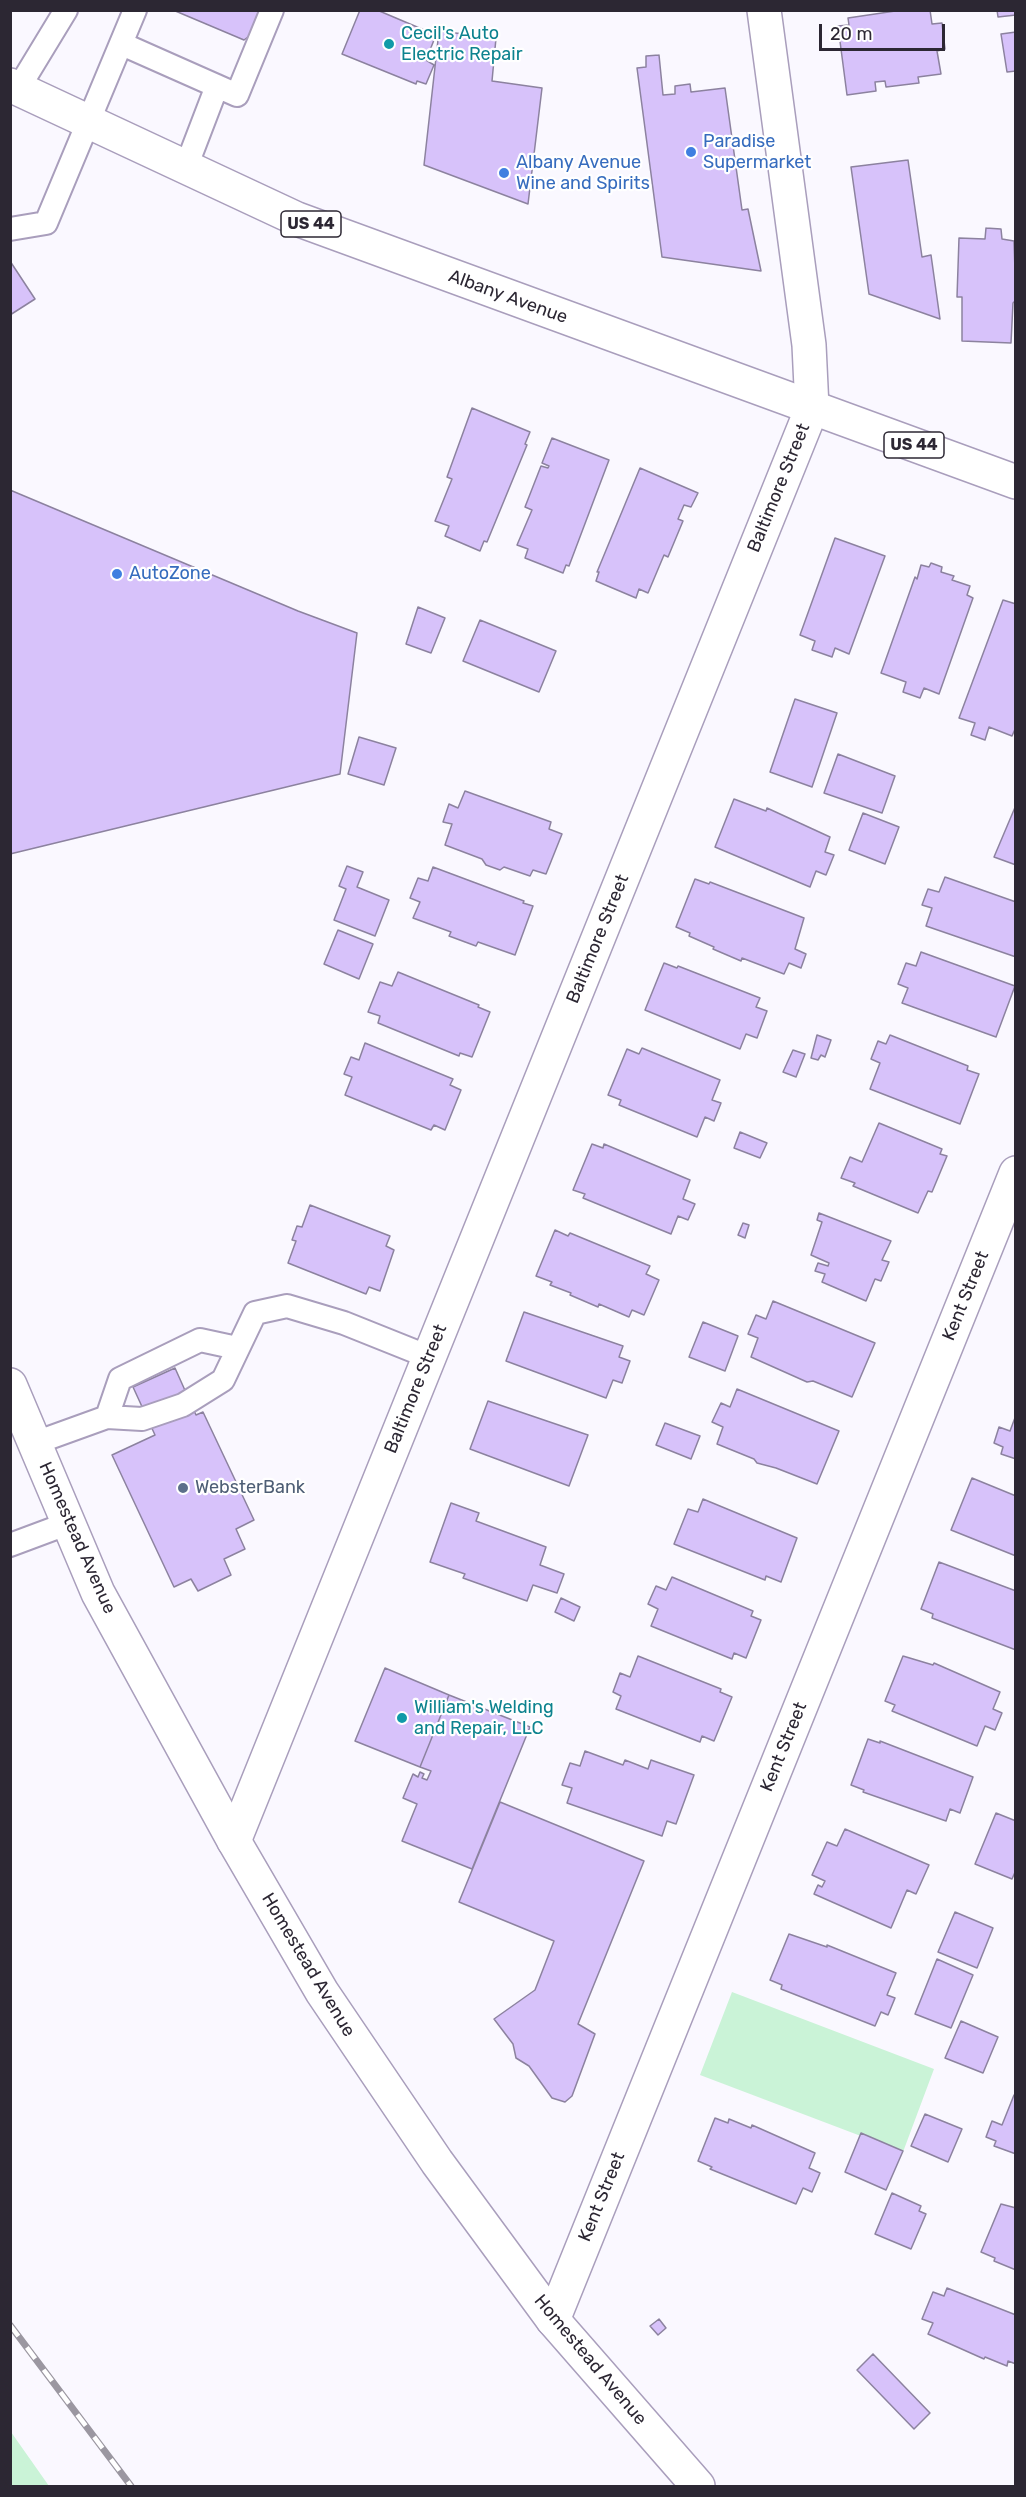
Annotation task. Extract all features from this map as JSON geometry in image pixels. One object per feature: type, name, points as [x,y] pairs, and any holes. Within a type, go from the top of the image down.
[{"type":"main road","name":"Baltimore Street","points":[[234,1840],[812,408],[808,345],[764,10]]},
{"type":"main road","name":"Albany Avenue","points":[[14,87],[297,219],[1016,482]]},
{"type":"main road","name":"Kent Street","points":[[553,2320],[1016,1173]]},
{"type":"main road","name":"Homestead Avenue","points":[[10,1385],[98,1593],[234,1840],[322,1992],[437,2162],[553,2320],[698,2487]]},
{"type":"lane","points":[[14,87],[66,10]]},
{"type":"lane","points":[[10,229],[46,223],[90,123],[135,10]]},
{"type":"lane","points":[[122,44],[237,95],[272,10]]},
{"type":"lane","points":[[186,167],[217,86]]},
{"type":"lane","points":[[35,1443],[107,1417],[142,1419],[183,1406],[223,1380],[255,1313],[287,1306],[344,1323],[429,1357]]},
{"type":"lane","points":[[107,1417],[120,1379],[200,1340],[237,1347]]},
{"type":"lane","points":[[10,1545],[69,1524]]},
{"type":"green space","points":[[732,1992],[934,2069],[903,2152],[700,2075]]},
{"type":"green space","points":[[11,2432],[49,2486],[11,2486]]},
{"type":"building","points":[[173,10],[267,10],[252,34],[244,40]]},
{"type":"building","name":"Cecil's Auto Electric Repair","points":[[360,10],[377,10],[436,35],[426,60],[434,65],[426,84],[417,81],[416,84],[342,54]]},
{"type":"building","points":[[902,10],[930,10],[932,24],[942,23],[945,49],[937,51],[941,74],[918,77],[919,83],[886,87],[885,81],[875,82],[876,91],[847,95],[838,26],[849,25],[848,18]]},
{"type":"building","points":[[997,10],[1016,10],[1016,15],[998,17]]},
{"type":"building","points":[[439,31],[496,38],[492,81],[542,88],[528,204],[424,165]]},
{"type":"building","points":[[1016,32],[1016,71],[1007,72],[1001,34]]},
{"type":"building","name":"Paradise Supermarket","points":[[659,55],[663,95],[675,94],[675,86],[690,84],[691,92],[725,88],[742,210],[748,209],[761,271],[662,257],[637,68],[646,67],[646,56]]},
{"type":"building","points":[[908,160],[922,257],[931,255],[940,319],[869,294],[851,167]]},
{"type":"building","points":[[986,228],[1001,229],[1002,239],[1014,241],[1016,300],[1013,303],[1011,343],[962,341],[962,297],[957,297],[959,238],[985,239]]},
{"type":"building","points":[[10,261],[35,299],[10,315]]},
{"type":"building","points":[[472,408],[530,432],[525,444],[527,445],[487,542],[484,541],[480,551],[445,536],[449,526],[435,521],[452,479],[447,477]]},
{"type":"building","points":[[552,438],[609,460],[569,566],[566,565],[563,573],[525,558],[528,549],[517,545],[532,510],[525,507],[541,466],[548,468],[549,466],[542,463]]},
{"type":"building","points":[[640,468],[698,493],[691,507],[684,505],[678,519],[683,521],[668,557],[664,555],[648,593],[639,589],[636,598],[596,581],[599,572],[597,572]]},
{"type":"building","points":[[10,490],[298,611],[357,633],[340,774],[10,854]]},
{"type":"building","points":[[835,538],[885,556],[849,654],[835,648],[832,657],[812,650],[815,641],[800,635]]},
{"type":"building","points":[[931,563],[942,567],[941,572],[954,576],[952,580],[970,586],[967,595],[973,598],[939,694],[924,688],[920,698],[903,692],[906,682],[881,673],[915,577],[917,579],[921,565],[929,567]]},
{"type":"building","points":[[1003,600],[1016,604],[1016,727],[1012,736],[989,727],[985,740],[971,735],[975,723],[959,718]]},
{"type":"building","points":[[418,607],[445,618],[431,653],[406,644]]},
{"type":"building","points":[[480,620],[556,651],[539,692],[463,661]]},
{"type":"building","points":[[795,699],[837,713],[812,787],[770,772]]},
{"type":"building","points":[[359,737],[396,748],[384,785],[348,774]]},
{"type":"building","points":[[838,754],[895,776],[882,813],[824,793]]},
{"type":"building","points":[[465,791],[551,822],[549,829],[562,834],[546,874],[533,870],[530,876],[504,867],[500,870],[486,865],[482,859],[445,845],[452,824],[443,822],[449,804],[458,808]]},
{"type":"building","points":[[734,799],[766,811],[767,808],[830,837],[825,852],[834,855],[826,875],[816,871],[810,887],[715,847]]},
{"type":"building","points":[[1016,805],[1016,865],[994,857]]},
{"type":"building","points":[[863,813],[899,827],[885,864],[849,850]]},
{"type":"building","points":[[347,866],[363,872],[357,887],[389,900],[375,936],[334,920],[346,889],[339,886]]},
{"type":"building","points":[[433,867],[533,906],[515,955],[478,942],[476,946],[449,936],[451,932],[413,918],[420,902],[410,898],[418,878],[428,881]]},
{"type":"building","points":[[945,877],[1016,902],[1016,957],[926,926],[932,908],[922,905],[928,889],[939,892]]},
{"type":"building","points":[[695,879],[709,884],[710,882],[804,918],[795,949],[806,954],[801,968],[789,963],[784,974],[742,958],[741,961],[713,949],[714,947],[689,936],[690,933],[676,927]]},
{"type":"building","points":[[338,930],[373,944],[359,979],[324,964]]},
{"type":"building","points":[[921,952],[1015,986],[996,1037],[902,1003],[908,988],[898,984],[906,963],[916,966]]},
{"type":"building","points":[[664,963],[677,968],[678,966],[760,998],[756,1007],[767,1011],[757,1038],[746,1034],[740,1049],[645,1010]]},
{"type":"building","points":[[398,972],[479,1005],[478,1007],[490,1012],[472,1057],[460,1053],[459,1056],[378,1023],[380,1016],[368,1012],[380,982],[392,986]]},
{"type":"building","points":[[817,1035],[831,1040],[825,1057],[821,1055],[818,1060],[811,1058]]},
{"type":"building","points":[[890,1035],[968,1066],[967,1070],[979,1074],[960,1124],[870,1089],[880,1063],[871,1059],[878,1041],[886,1044]]},
{"type":"building","points":[[365,1043],[453,1079],[450,1085],[461,1090],[445,1130],[434,1125],[431,1130],[345,1095],[352,1077],[344,1074],[351,1057],[359,1060]]},
{"type":"building","points":[[642,1048],[720,1080],[712,1100],[721,1103],[714,1121],[705,1117],[697,1137],[619,1105],[621,1100],[608,1095],[627,1049],[639,1054]]},
{"type":"building","points":[[793,1050],[805,1054],[796,1077],[783,1072]]},
{"type":"building","points":[[879,1123],[942,1149],[940,1154],[947,1156],[932,1192],[928,1191],[918,1213],[853,1186],[855,1183],[841,1178],[850,1157],[862,1162]]},
{"type":"building","points":[[740,1132],[767,1143],[760,1158],[734,1148]]},
{"type":"building","points":[[592,1144],[603,1148],[604,1144],[690,1180],[683,1199],[695,1204],[688,1220],[678,1216],[671,1234],[583,1198],[585,1194],[573,1190]]},
{"type":"building","points":[[310,1205],[390,1236],[386,1246],[394,1250],[380,1291],[369,1287],[366,1294],[288,1263],[296,1241],[292,1240],[297,1226],[302,1227]]},
{"type":"building","points":[[819,1213],[891,1241],[882,1260],[889,1262],[881,1281],[875,1279],[866,1301],[822,1282],[825,1274],[815,1271],[818,1263],[828,1266],[829,1263],[811,1255],[822,1222],[817,1220]]},
{"type":"building","points":[[743,1223],[749,1225],[745,1238],[738,1235]]},
{"type":"building","points":[[555,1230],[568,1236],[570,1233],[650,1266],[646,1274],[659,1280],[644,1315],[632,1310],[629,1317],[599,1304],[598,1307],[536,1276]]},
{"type":"building","points":[[773,1301],[875,1343],[852,1397],[813,1381],[807,1382],[751,1357],[758,1338],[748,1334],[756,1315],[766,1319]]},
{"type":"building","points":[[524,1312],[623,1346],[619,1357],[630,1361],[622,1383],[613,1380],[606,1398],[506,1361]]},
{"type":"building","points":[[703,1322],[738,1336],[725,1371],[689,1357]]},
{"type":"building","name":"WebsterBank","points":[[175,1368],[196,1415],[203,1412],[254,1520],[236,1529],[245,1549],[224,1559],[231,1575],[198,1591],[191,1579],[174,1587],[112,1455],[155,1435],[133,1387]]},
{"type":"building","points":[[737,1389],[839,1431],[817,1484],[757,1463],[754,1459],[717,1444],[723,1427],[712,1422],[721,1403],[730,1407]]},
{"type":"building","points":[[488,1401],[588,1435],[569,1486],[470,1449]]},
{"type":"building","points":[[1016,1415],[1016,1459],[1001,1454],[1003,1447],[994,1443],[999,1427],[1010,1431]]},
{"type":"building","points":[[665,1423],[700,1436],[691,1459],[656,1445]]},
{"type":"building","points":[[972,1478],[1016,1496],[1016,1556],[951,1530]]},
{"type":"building","points":[[703,1499],[797,1538],[781,1582],[766,1576],[765,1580],[674,1544],[688,1509],[698,1512]]},
{"type":"building","points":[[451,1503],[479,1513],[476,1521],[546,1547],[540,1565],[564,1574],[557,1593],[533,1585],[527,1601],[463,1578],[465,1574],[430,1562]]},
{"type":"building","points":[[939,1562],[1016,1591],[1016,1650],[932,1618],[933,1614],[921,1609]]},
{"type":"building","points":[[672,1577],[753,1611],[751,1616],[761,1620],[746,1658],[734,1653],[732,1659],[651,1626],[658,1609],[648,1604],[656,1586],[666,1590]]},
{"type":"building","points":[[561,1598],[580,1607],[574,1621],[555,1612]]},
{"type":"building","points":[[638,1656],[721,1689],[720,1692],[732,1697],[714,1741],[702,1736],[700,1742],[616,1709],[621,1696],[613,1692],[620,1673],[630,1677]]},
{"type":"building","points":[[903,1656],[933,1665],[934,1663],[1000,1692],[993,1709],[1002,1713],[995,1730],[985,1726],[977,1746],[892,1711],[895,1705],[885,1701]]},
{"type":"building","name":"William's Welding and Repair, LLC","points":[[385,1668],[449,1695],[420,1767],[355,1741]]},
{"type":"building","points":[[449,1695],[530,1727],[472,1869],[402,1841],[417,1804],[403,1798],[413,1774],[418,1777],[420,1772],[424,1774],[422,1778],[427,1780],[431,1771],[420,1767]]},
{"type":"building","points":[[868,1739],[880,1743],[880,1741],[973,1777],[960,1813],[950,1809],[946,1821],[863,1792],[864,1790],[851,1785]]},
{"type":"building","points":[[585,1751],[623,1765],[625,1760],[648,1769],[651,1760],[694,1775],[676,1824],[667,1821],[662,1836],[567,1803],[572,1788],[562,1785],[570,1763],[580,1766]]},
{"type":"building","points":[[500,1802],[644,1861],[578,2024],[595,2034],[572,2096],[565,2102],[552,2098],[529,2066],[516,2058],[513,2044],[494,2019],[535,1990],[554,1941],[459,1902]]},
{"type":"building","points":[[996,1813],[1016,1821],[1016,1870],[1012,1879],[975,1864]]},
{"type":"building","points":[[845,1829],[929,1865],[916,1894],[907,1890],[891,1928],[814,1894],[818,1885],[822,1887],[825,1881],[812,1875],[827,1842],[837,1846]]},
{"type":"building","points":[[955,1912],[993,1928],[977,1968],[938,1952]]},
{"type":"building","points":[[789,1934],[827,1947],[827,1945],[896,1973],[887,1995],[895,1998],[888,2015],[881,2012],[875,2026],[781,1989],[782,1985],[770,1980]]},
{"type":"building","points":[[937,1959],[973,1975],[951,2028],[915,2014]]},
{"type":"building","points":[[961,2021],[998,2037],[983,2073],[945,2058]]},
{"type":"building","points":[[1014,2095],[1016,2095],[1016,2154],[994,2146],[996,2141],[986,2137],[992,2121],[1002,2125]]},
{"type":"building","points":[[925,2114],[962,2129],[948,2162],[911,2146]]},
{"type":"building","points":[[715,2118],[728,2123],[729,2119],[751,2128],[752,2125],[815,2153],[809,2168],[820,2173],[812,2192],[803,2188],[796,2204],[710,2169],[712,2167],[698,2161]]},
{"type":"building","points":[[861,2133],[903,2151],[886,2190],[845,2172]]},
{"type":"building","points":[[892,2193],[921,2206],[919,2211],[926,2214],[911,2249],[875,2234]]},
{"type":"building","points":[[1001,2204],[1016,2208],[1016,2270],[994,2261],[995,2258],[981,2252]]},
{"type":"building","points":[[947,2288],[1016,2315],[1016,2364],[1008,2361],[1007,2366],[985,2357],[984,2359],[928,2334],[933,2323],[922,2319],[933,2292],[944,2296]]},
{"type":"building","points":[[659,2319],[666,2328],[658,2335],[650,2326]]},
{"type":"building","points":[[873,2354],[930,2413],[914,2429],[857,2370]]},
{"type":"railway","points":[[10,2325],[131,2486]]},
{"type":"place","name":"Cecil's Auto Electric Repair","points":[[389,44]]},
{"type":"place","name":"Paradise Supermarket","points":[[691,152]]},
{"type":"place","name":"Albany Avenue Wine and Spirits","points":[[504,173]]},
{"type":"place","name":"AutoZone","points":[[117,574]]},
{"type":"place","name":"WebsterBank","points":[[183,1488]]},
{"type":"place","name":"William's Welding and Repair, LLC","points":[[402,1718]]}]
